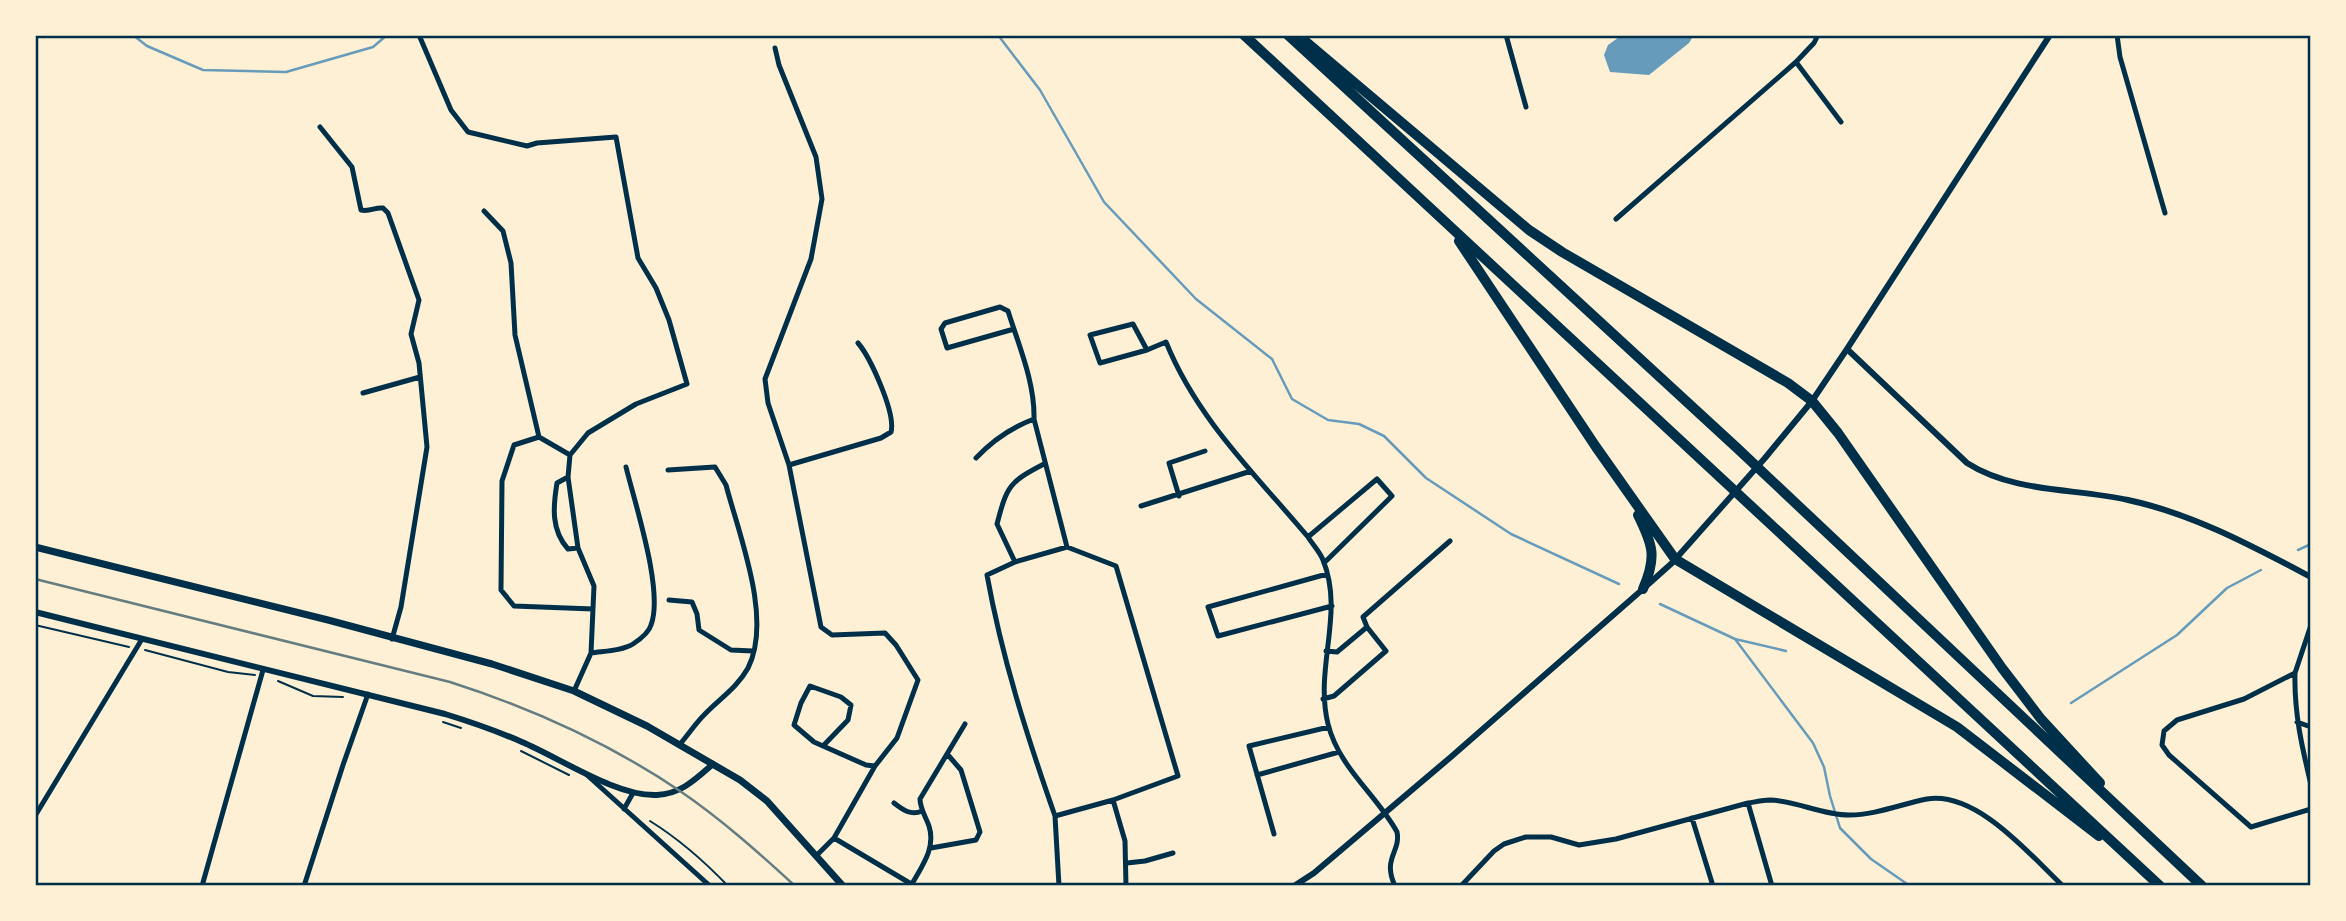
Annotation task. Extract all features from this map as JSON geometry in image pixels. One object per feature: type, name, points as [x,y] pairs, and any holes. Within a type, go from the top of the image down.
[{"type":"highway","points":[[1244,35],[2161,886]]},
{"type":"highway","points":[[1288,35],[1737,448],[2202,886]]},
{"type":"highway","points":[[1298,35],[1538,236],[1787,383],[1812,401],[1838,433],[2002,668],[2041,719],[2167,855]]},
{"type":"highway","points":[[1449,226],[1675,559],[1957,727],[2151,877]]},
{"type":"highway","points":[[1626,490],[1652,547],[1651,571],[1643,589]]},
{"type":"main road","points":[[35,547],[328,620],[492,664],[573,691],[647,726],[740,780],[768,801],[843,886]]},
{"type":"street","points":[[419,35],[451,110],[468,132],[527,146],[616,137],[638,258],[656,288],[669,320],[687,384],[636,404],[588,433],[569,455],[568,477],[578,548],[594,586],[591,653],[573,691]]},
{"type":"street","points":[[1506,35],[1526,107]]},
{"type":"street","points":[[1616,219],[1796,62],[1818,35]]},
{"type":"street","points":[[1294,886],[1314,873],[1384,814],[1643,589],[1675,559],[1758,466],[1812,401],[2050,35]]},
{"type":"street","points":[[2117,35],[2120,57],[2165,213]]},
{"type":"street","points":[[775,48],[779,65],[816,157],[822,199],[811,259],[765,379],[768,403],[789,465],[821,627],[832,635],[885,633],[896,645],[918,680],[897,738],[875,766],[834,838],[817,855]]},
{"type":"street","points":[[1796,62],[1841,122]]},
{"type":"street","points":[[320,127],[352,167],[361,210],[369,212],[379,207],[388,213],[419,300],[411,334],[419,363],[427,447],[401,607],[392,639]]},
{"type":"street","points":[[484,211],[503,231],[511,263],[515,335],[539,437],[569,455]]},
{"type":"street","points":[[1014,328],[947,348],[940,329],[945,323],[1000,307],[1008,312],[1014,328],[1035,401],[1034,419],[1067,547]]},
{"type":"street","points":[[1147,350],[1133,324],[1090,335],[1100,363],[1147,350],[1166,342],[1179,374],[1202,410],[1308,537],[1324,563],[1332,606],[1323,699],[1329,727],[1346,766],[1384,814],[1398,837],[1390,860],[1395,886]]},
{"type":"street","points":[[789,465],[881,438],[891,432],[891,416],[866,352],[858,343]]},
{"type":"street","points":[[1847,349],[1967,463],[1981,472],[2010,482],[2127,499],[2169,510],[2210,526],[2311,577]]},
{"type":"street","points":[[363,394],[420,377]]},
{"type":"street","points":[[976,458],[990,443],[1013,427],[1034,419]]},
{"type":"street","points":[[539,437],[514,445],[502,481],[501,590],[514,606],[593,609]]},
{"type":"street","points":[[1179,495],[1169,463],[1205,451]]},
{"type":"street","points":[[1015,562],[997,524],[1006,492],[1020,477],[1044,464]]},
{"type":"street","points":[[591,653],[630,647],[651,626],[654,594],[652,573],[626,467]]},
{"type":"street","points":[[668,470],[715,467],[726,485],[758,607],[753,651],[748,667],[734,688],[705,714],[680,744]]},
{"type":"street","points":[[1141,506],[1251,471]]},
{"type":"street","points":[[568,477],[557,483],[553,509],[559,539],[568,549],[578,548]]},
{"type":"street","points":[[1308,537],[1377,479],[1392,496],[1324,563]]},
{"type":"street","points":[[1323,699],[1334,696],[1386,651],[1363,617],[1450,541]]},
{"type":"street","points":[[1055,816],[1113,800],[1178,776],[1116,566],[1067,547],[1015,562],[987,575],[998,636],[1031,748],[1055,816],[1059,886]]},
{"type":"street","points":[[1327,574],[1208,607],[1218,636],[1332,606]]},
{"type":"street","points":[[669,600],[692,602],[699,629],[730,650],[753,651]]},
{"type":"street","points":[[35,612],[262,673],[368,694],[488,727],[633,793],[658,795],[679,790],[713,764]]},
{"type":"street","points":[[2311,625],[2295,673],[2297,722],[2311,785]]},
{"type":"street","points":[[1326,651],[1337,653],[1367,626]]},
{"type":"street","points":[[35,816],[142,639]]},
{"type":"street","points":[[202,886],[262,673]]},
{"type":"street","points":[[2295,673],[2244,699],[2177,720],[2164,731],[2162,746],[2251,827],[2311,809]]},
{"type":"street","points":[[824,746],[848,720],[851,705],[841,697],[810,686],[801,702],[794,725],[814,742],[866,765],[875,766]]},
{"type":"street","points":[[304,886],[368,694]]},
{"type":"street","points":[[2297,722],[2311,727]]},
{"type":"street","points":[[834,838],[913,885],[931,848],[930,827],[922,811],[920,799],[965,724]]},
{"type":"street","points":[[1274,834],[1249,746],[1329,727]]},
{"type":"street","points":[[1257,775],[1339,752]]},
{"type":"street","points":[[931,848],[976,841],[980,832],[961,770],[948,755]]},
{"type":"street","points":[[582,771],[710,886]]},
{"type":"street","points":[[624,809],[633,793]]},
{"type":"street","points":[[1461,886],[1494,851],[1504,844],[1526,837],[1552,837],[1579,845],[1616,839],[1748,803],[1769,800],[1847,815],[1868,814],[1941,798],[1963,803],[1982,814],[2063,886]]},
{"type":"street","points":[[1113,800],[1125,841],[1126,886]]},
{"type":"street","points":[[894,803],[909,813],[922,811]]},
{"type":"street","points":[[1748,803],[1772,886]]},
{"type":"street","points":[[1692,818],[1713,886]]},
{"type":"street","points":[[1127,863],[1173,853]]},
{"type":"path","points":[[35,625],[228,672],[262,673],[313,696],[345,697]]},
{"type":"path","points":[[436,719],[471,731]]},
{"type":"path","points":[[516,748],[576,778]]},
{"type":"path","points":[[642,816],[672,835],[728,886]]},
{"type":"water","points":[[1622,35],[1694,35],[1689,43],[1649,75],[1610,72],[1604,55],[1608,45]]},
{"type":"waterway","points":[[133,35],[147,46],[203,70],[286,72],[373,47],[387,35]]},
{"type":"waterway","points":[[998,35],[1040,90],[1104,202],[1196,299],[1272,359],[1292,399],[1328,420],[1359,424],[1384,436],[1426,478],[1511,534],[1619,584]]},
{"type":"waterway","points":[[2298,550],[2311,544]]},
{"type":"waterway","points":[[2071,703],[2177,635],[2227,588],[2261,570]]},
{"type":"waterway","points":[[1660,604],[1735,639],[1813,743],[1824,767],[1840,828],[1871,859],[1910,886]]},
{"type":"waterway","points":[[1735,639],[1786,651]]},
{"type":"railway","points":[[35,579],[450,682],[540,715],[626,757],[695,802],[725,824],[795,886]]}]
